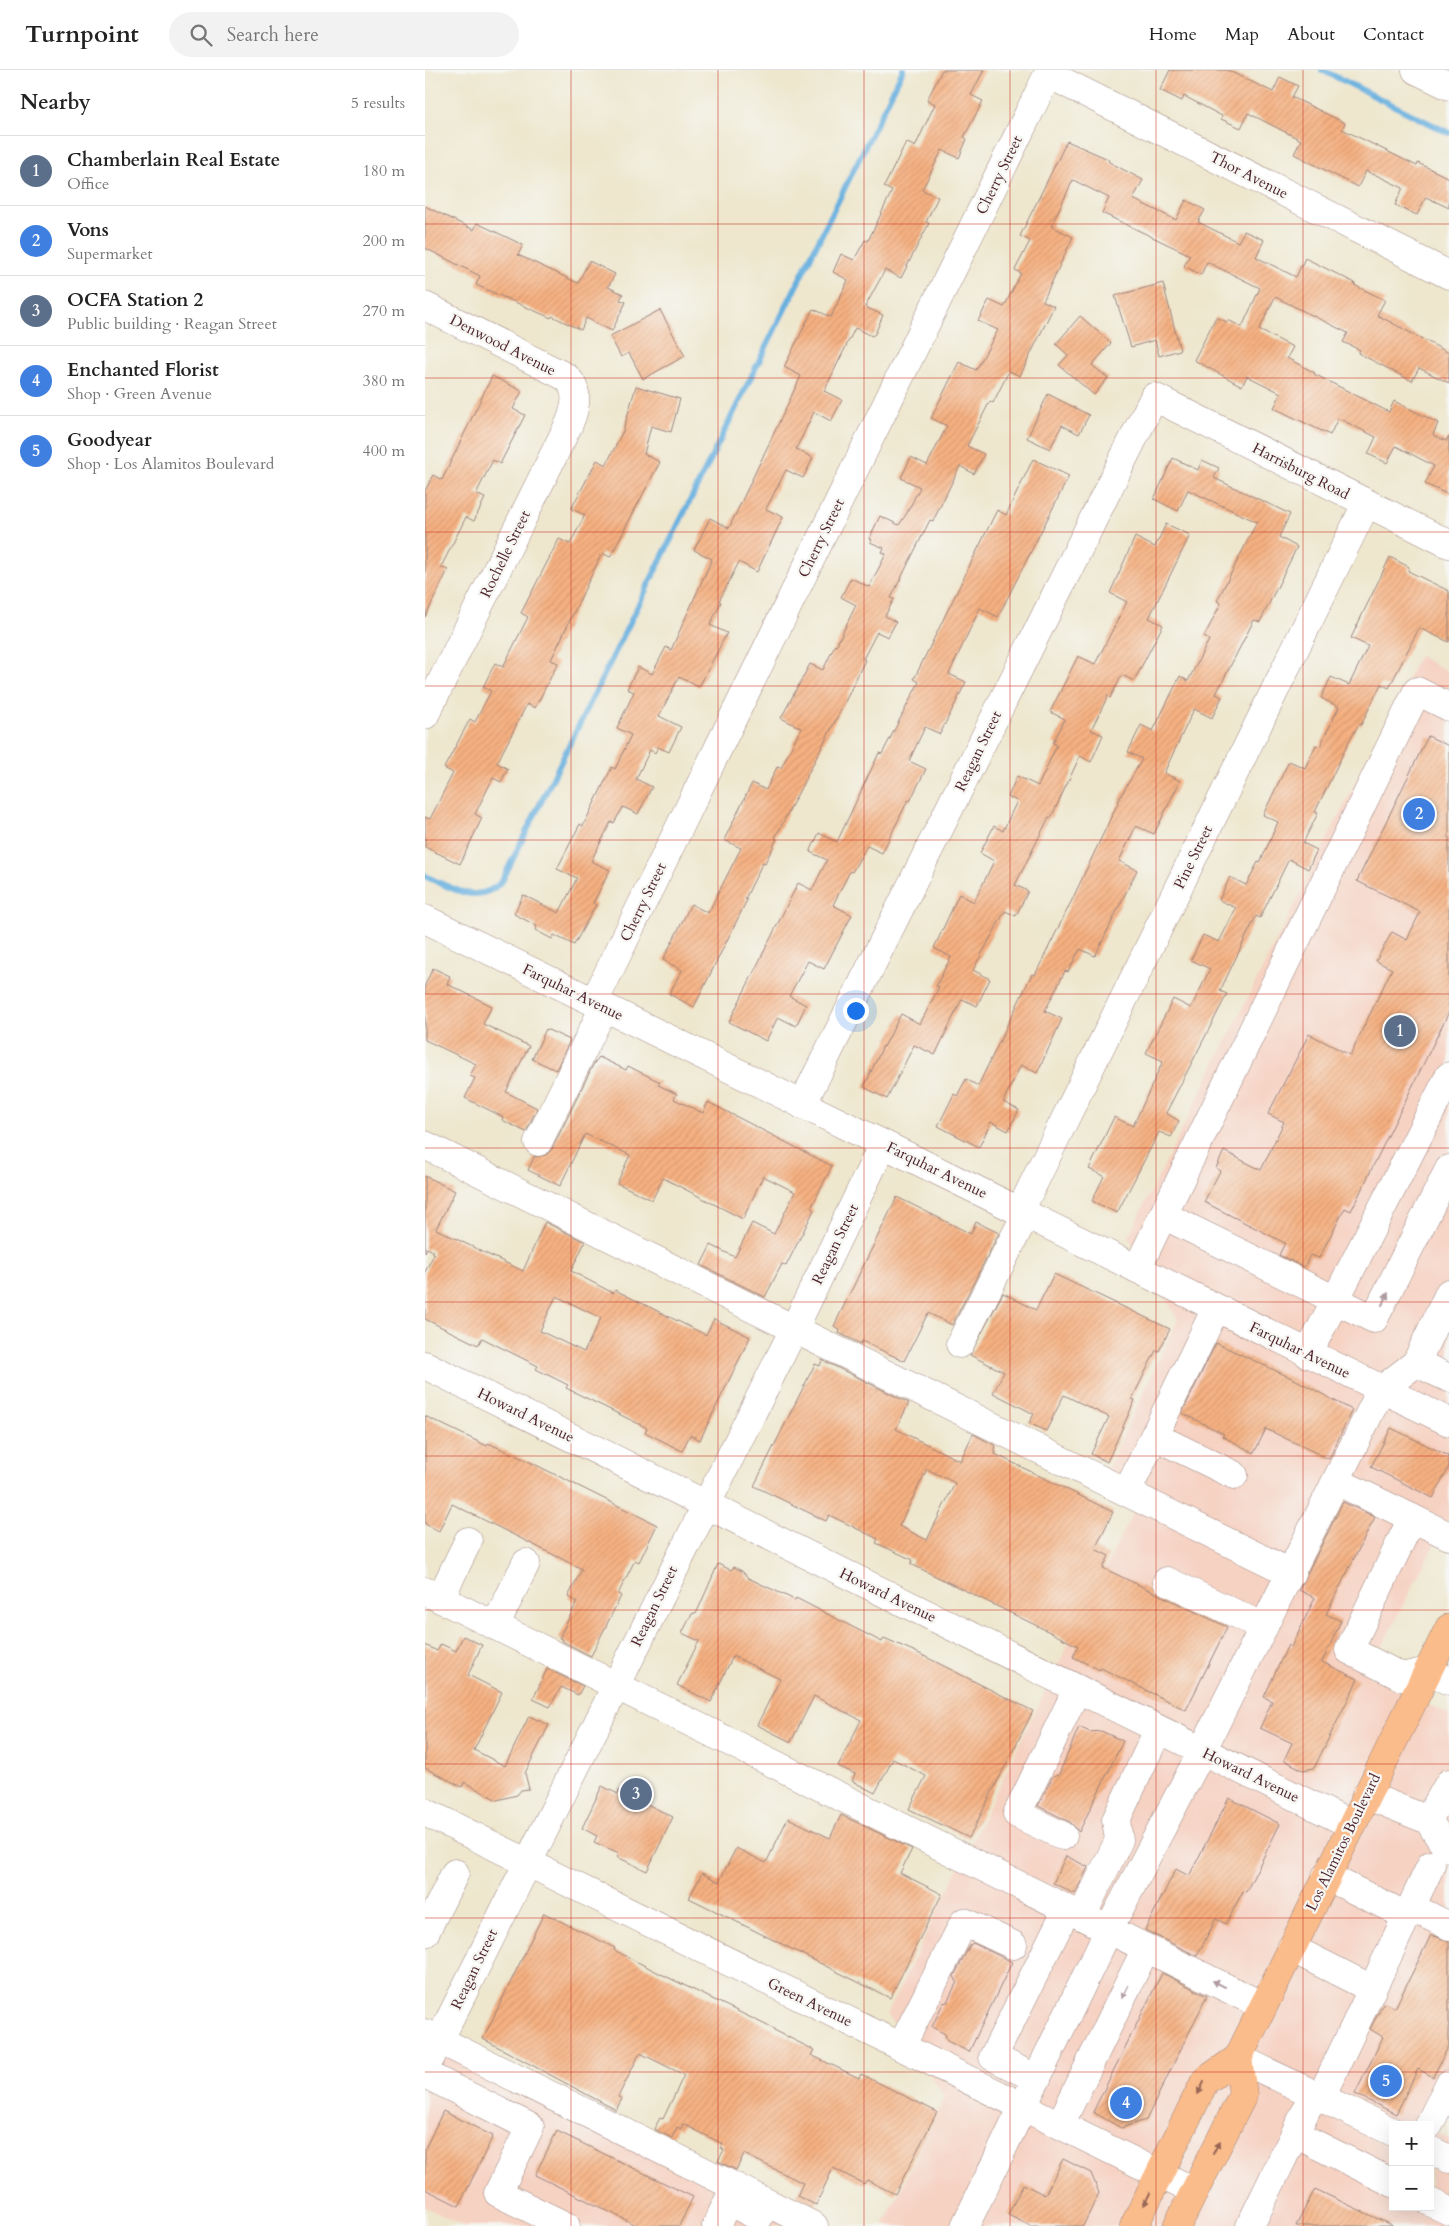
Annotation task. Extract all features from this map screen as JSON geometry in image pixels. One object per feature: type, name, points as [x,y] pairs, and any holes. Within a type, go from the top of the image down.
[{"type":"main road","name":"Los Alamitos Boulevard","points":[[1135,2226],[1205,2081],[1238,2058],[1366,1796],[1438,1676],[1449,1628]]},
{"type":"main road","points":[[1177,2226],[1243,2095],[1238,2058]]},
{"type":"street","points":[[1416,70],[1449,86]]},
{"type":"street","name":"Thor Avenue","points":[[1048,74],[1449,275]]},
{"type":"street","name":"Cherry Street","points":[[538,1142],[599,1005],[1048,74]]},
{"type":"street","name":"Denwood Avenue","points":[[425,306],[548,367],[582,388]]},
{"type":"street","name":"Rochelle Street","points":[[425,715],[569,424],[582,388]]},
{"type":"street","name":"Harrisburg Road","points":[[1154,397],[1449,544]]},
{"type":"street","name":"Reagan Street","points":[[802,1105],[1154,397]]},
{"type":"street","name":"Pine Street","points":[[960,1344],[1366,504]]},
{"type":"street","points":[[1137,1269],[1417,691],[1449,707]]},
{"type":"street","name":"Farquhar Avenue","points":[[425,919],[1449,1422]]},
{"type":"street","points":[[1308,1354],[1335,1301],[1438,1124],[1449,1076]]},
{"type":"street","name":"Reagan Street","points":[[425,2069],[432,2037],[527,1863],[794,1329],[883,1144]]},
{"type":"street","points":[[425,1145],[1291,1573]]},
{"type":"street","points":[[1163,1215],[1374,1319],[1440,1212],[1449,1169]]},
{"type":"street","points":[[965,2226],[1109,1929],[1202,1751],[1381,1390],[1416,1363],[1449,1293]]},
{"type":"street","points":[[1127,1492],[1216,1308]]},
{"type":"street","points":[[1416,1363],[1449,1378]]},
{"type":"street","name":"Howard Avenue","points":[[425,1365],[1352,1825]]},
{"type":"street","points":[[1154,1436],[1234,1475]]},
{"type":"street","points":[[1336,1481],[1449,1536]]},
{"type":"street","points":[[1413,1518],[1349,1650],[1402,1677],[1438,1676]]},
{"type":"street","points":[[469,1541],[433,1595],[1263,2006]]},
{"type":"street","points":[[495,1626],[526,1563]]},
{"type":"street","points":[[1167,1582],[1264,1627]]},
{"type":"street","points":[[1063,1836],[1017,1814],[1077,1689]]},
{"type":"street","points":[[1037,2079],[993,2057],[1074,1912],[1119,1840],[1116,1820],[1159,1730]]},
{"type":"street","points":[[1428,1820],[1449,1783]]},
{"type":"street","points":[[1250,2226],[1295,2134],[1318,2096],[1409,1912],[1445,1846],[1428,1820],[1366,1796]]},
{"type":"street","name":"Green Avenue","points":[[425,1812],[1161,2173],[1194,2191]]},
{"type":"street","points":[[425,1933],[455,1873]]},
{"type":"street","points":[[1326,1876],[1409,1912],[1449,1926]]},
{"type":"street","points":[[901,2047],[964,1922],[1013,1945]]},
{"type":"street","points":[[1060,2125],[1146,1948]]},
{"type":"street","points":[[1291,1948],[1372,1989]]},
{"type":"street","points":[[1059,2033],[1097,2050]]},
{"type":"street","points":[[432,2037],[814,2226]]},
{"type":"street","points":[[1238,2058],[1389,2130]]},
{"type":"street","points":[[425,2074],[531,2126],[498,2193],[566,2226]]},
{"type":"street","points":[[1431,2121],[1449,2084]]},
{"type":"street","points":[[1295,2134],[1389,2181]]},
{"type":"street","points":[[1434,2152],[1449,2159]]},
{"type":"street","points":[[716,2226],[728,2201],[779,2226]]},
{"type":"street","points":[[1434,2204],[1449,2212],[1443,2226]]},
{"type":"street","points":[[738,2226],[742,2222],[762,2226]]},
{"type":"shaded area","points":[[1419,656],[1449,672],[1449,1516],[1367,1675],[1449,1714],[1449,2097],[1434,2127],[1434,2121],[1389,2121],[1389,2211],[1434,2211],[1434,2132],[1449,2139],[1449,2226],[883,2226],[945,2097],[887,2014],[1134,1510],[1108,1468],[1178,1319],[1128,1237]]},
{"type":"shaded area","points":[[425,2025],[830,2226],[464,2226],[425,2207]]},
{"type":"building","points":[[942,70],[984,70],[971,95],[983,101],[964,137],[967,139],[959,158],[942,150],[922,190],[938,197],[926,222],[929,223],[901,278],[885,270],[865,307],[883,315],[875,334],[872,336],[855,328],[824,391],[842,400],[831,421],[814,412],[796,449],[813,458],[803,478],[786,470],[766,509],[783,517],[757,572],[739,562],[719,601],[721,602],[710,625],[727,633],[699,687],[679,677],[659,716],[681,727],[669,752],[658,747],[655,753],[650,750],[636,779],[652,787],[638,814],[623,807],[614,823],[611,822],[591,861],[610,870],[593,903],[596,905],[574,945],[554,935],[552,939],[535,930],[537,926],[514,914],[523,895],[559,913],[577,878],[557,869],[580,824],[583,826],[612,767],[615,769],[631,735],[617,728],[634,692],[627,689],[638,667],[652,674],[666,647],[671,650],[712,559],[694,550],[710,518],[729,528],[801,376],[784,367],[813,309],[831,317],[848,280],[833,272],[841,254],[854,260],[865,240],[868,241],[892,191],[884,187],[906,142],[915,147],[935,104],[927,100]]},
{"type":"building","points":[[1170,70],[1227,70],[1273,92],[1280,77],[1298,86],[1292,97],[1345,123],[1342,129],[1417,166],[1418,163],[1449,178],[1449,208],[1426,197],[1417,215],[1395,205],[1403,188],[1366,171],[1358,187],[1294,154],[1301,140],[1248,113],[1241,128],[1221,119],[1222,116],[1184,96],[1182,101],[1160,90]]},
{"type":"building","points":[[1067,141],[1108,159],[1109,162],[1143,180],[1133,199],[1176,220],[1186,200],[1205,210],[1198,222],[1238,242],[1244,231],[1264,240],[1256,257],[1296,277],[1305,258],[1385,300],[1377,315],[1449,353],[1449,383],[1419,368],[1412,381],[1358,353],[1360,350],[1343,342],[1348,333],[1275,297],[1259,330],[1293,347],[1287,358],[1314,374],[1389,412],[1394,401],[1438,423],[1433,435],[1446,441],[1449,436],[1449,495],[1425,484],[1434,466],[1396,446],[1387,463],[1368,454],[1376,437],[1338,418],[1330,435],[1274,408],[1281,393],[1247,376],[1242,386],[1194,360],[1216,317],[1227,322],[1228,320],[1242,327],[1260,288],[1207,262],[1201,275],[1184,266],[1190,255],[1102,213],[1109,198],[1073,180],[1051,226],[1073,237],[1043,301],[1054,306],[1020,376],[1009,371],[993,403],[990,401],[967,446],[984,454],[974,474],[960,466],[933,521],[930,520],[891,598],[894,599],[885,616],[896,622],[888,637],[877,632],[844,704],[775,838],[777,839],[765,863],[763,862],[745,899],[747,900],[694,1007],[669,994],[682,970],[663,960],[691,904],[708,913],[741,848],[724,840],[752,783],[766,790],[777,767],[781,768],[801,728],[781,718],[810,664],[823,670],[836,646],[856,605],[841,597],[851,578],[869,587],[886,554],[882,552],[884,548],[870,542],[871,540],[869,539],[880,516],[899,525],[920,487],[901,478],[911,457],[927,465],[947,426],[931,418],[959,362],[976,370],[998,330],[978,321],[989,300],[1004,307],[1021,273],[1015,270],[1030,241],[1020,236]]},
{"type":"building","points":[[425,206],[474,230],[477,223],[523,245],[518,255],[578,283],[589,261],[615,274],[608,287],[623,294],[620,300],[626,302],[612,331],[586,318],[581,330],[476,285],[480,276],[425,248]]},
{"type":"building","points":[[1163,283],[1180,350],[1159,356],[1155,340],[1131,347],[1115,296]]},
{"type":"building","points":[[660,310],[685,356],[643,379],[629,353],[621,357],[610,336]]},
{"type":"building","points":[[1080,316],[1111,343],[1092,365],[1108,378],[1094,395],[1059,365],[1068,355],[1056,344]]},
{"type":"building","points":[[492,376],[522,391],[513,409],[525,415],[500,464],[493,460],[476,494],[485,498],[474,521],[466,517],[441,567],[448,570],[425,617],[425,491],[433,475],[442,480]]},
{"type":"building","points":[[636,386],[680,399],[671,432],[651,426],[644,454],[660,462],[610,557],[602,553],[551,660],[558,663],[535,708],[527,704],[497,763],[508,769],[501,782],[493,778],[475,814],[482,818],[460,864],[425,847],[425,817],[430,819],[453,773],[444,768],[470,719],[475,722],[491,691],[483,687],[495,663],[503,667],[528,617],[521,613],[559,539],[570,544],[585,515],[571,509],[597,460],[606,465],[623,431]]},
{"type":"building","points":[[1048,394],[1089,415],[1079,434],[1062,425],[1050,449],[1027,438]]},
{"type":"building","points":[[1173,458],[1198,470],[1202,460],[1219,468],[1214,478],[1290,514],[1279,537],[1297,547],[1260,622],[1254,620],[1216,694],[1222,697],[1212,718],[1194,709],[1164,773],[1180,781],[1154,834],[1136,826],[1119,861],[1137,870],[1095,956],[1080,949],[1068,972],[1065,971],[1045,1011],[1062,1019],[1037,1073],[1021,1065],[1003,1102],[1019,1110],[1008,1131],[991,1122],[979,1147],[938,1126],[954,1094],[957,1096],[966,1079],[978,1086],[1032,974],[1035,975],[1071,902],[1122,794],[1142,759],[1128,752],[1141,725],[1153,731],[1180,676],[1188,681],[1209,640],[1204,637],[1221,603],[1217,601],[1257,522],[1188,490],[1178,511],[1154,499]]},
{"type":"building","points":[[1033,459],[1069,476],[998,617],[980,608],[949,674],[966,682],[940,734],[925,727],[909,761],[926,769],[910,801],[908,800],[882,853],[867,846],[852,872],[850,871],[833,905],[852,915],[824,969],[808,961],[789,996],[806,1005],[796,1026],[778,1017],[766,1041],[729,1022],[798,883],[812,890],[827,860],[810,852],[819,833],[837,842],[879,753],[882,754],[919,682],[914,679],[997,510],[1006,515]]},
{"type":"building","points":[[1166,524],[1190,535],[1149,618],[1163,625],[1134,681],[1122,675],[1110,698],[1108,696],[1091,730],[1103,735],[1091,762],[1080,756],[1051,818],[1049,817],[1015,885],[1028,891],[1016,916],[1005,911],[973,970],[990,979],[977,1006],[962,999],[935,1055],[914,1045],[887,1099],[864,1087],[883,1046],[901,1014],[920,1024],[939,987],[936,986],[951,957],[934,948],[959,894],[974,902],[994,861],[980,853],[994,826],[1003,831],[1017,801],[1008,797],[1017,776],[1038,786],[1057,745],[1053,743],[1065,719],[1050,712],[1078,656],[1095,664],[1127,602],[1110,593],[1135,537],[1155,547]]},
{"type":"building","points":[[1390,557],[1409,567],[1408,571],[1449,591],[1449,642],[1419,628],[1389,688],[1381,684],[1361,725],[1359,724],[1349,741],[1315,812],[1318,813],[1303,843],[1317,850],[1308,869],[1289,859],[1260,918],[1256,916],[1220,991],[1227,994],[1166,1113],[1179,1121],[1171,1137],[1159,1132],[1117,1213],[1092,1201],[1104,1176],[1089,1169],[1114,1117],[1133,1126],[1163,1061],[1146,1053],[1173,999],[1191,1008],[1210,969],[1191,960],[1203,935],[1219,942],[1236,908],[1219,900],[1230,877],[1246,885],[1258,862],[1260,863],[1278,822],[1263,815],[1289,761],[1305,768],[1316,745],[1320,746],[1339,707],[1321,698],[1331,677],[1349,685],[1368,646],[1351,638]]},
{"type":"building","points":[[1428,736],[1449,746],[1449,1012],[1351,1211],[1345,1208],[1319,1258],[1310,1255],[1304,1267],[1279,1255],[1285,1243],[1204,1202],[1220,1171],[1216,1168],[1224,1151],[1261,1170],[1284,1122],[1268,1114],[1309,1034],[1350,1055],[1392,969],[1376,961],[1392,932],[1407,940],[1420,912],[1357,881]]},
{"type":"building","points":[[433,968],[450,976],[447,984],[492,1006],[483,1024],[529,1046],[506,1092],[537,1108],[526,1132],[502,1120],[503,1117],[465,1098],[475,1078],[470,1076],[476,1064],[425,1040],[425,985]]},
{"type":"building","points":[[546,1029],[570,1040],[556,1070],[532,1059]]},
{"type":"building","points":[[599,1057],[626,1070],[628,1066],[660,1082],[658,1085],[677,1094],[674,1099],[703,1113],[708,1102],[832,1166],[811,1208],[814,1210],[786,1266],[782,1264],[765,1297],[701,1265],[711,1245],[735,1257],[752,1223],[774,1234],[795,1192],[763,1176],[743,1219],[663,1178],[652,1200],[617,1183],[630,1155],[585,1134],[560,1186],[528,1170],[534,1157],[546,1155],[552,1149],[594,1063]]},
{"type":"building","points":[[425,1176],[455,1191],[436,1229],[523,1271],[545,1222],[585,1242],[571,1271],[613,1293],[615,1290],[706,1335],[714,1319],[750,1337],[700,1440],[690,1435],[682,1451],[645,1432],[647,1428],[566,1388],[568,1385],[536,1369],[538,1366],[482,1338],[478,1345],[425,1319],[425,1272],[434,1254],[432,1253],[433,1251],[427,1248],[425,1252]],"holes":[[[556,1296],[601,1318],[584,1352],[540,1331]]]},
{"type":"building","points":[[897,1197],[971,1234],[976,1222],[999,1233],[952,1325],[928,1313],[904,1361],[862,1341],[861,1344],[839,1333],[840,1330],[834,1326]]},
{"type":"building","points":[[1054,1274],[1170,1329],[1159,1351],[1156,1350],[1132,1399],[1135,1400],[1107,1462],[1091,1454],[1109,1417],[1064,1395],[1046,1431],[1029,1423],[1034,1414],[993,1393],[1004,1372],[970,1355],[1003,1293],[1036,1310]]},
{"type":"building","points":[[1216,1343],[1298,1381],[1352,1410],[1329,1459],[1266,1429],[1254,1453],[1222,1436],[1224,1434],[1182,1413]]},
{"type":"building","points":[[822,1360],[909,1403],[896,1429],[960,1461],[973,1434],[996,1446],[995,1454],[1113,1512],[1095,1549],[1109,1556],[1103,1568],[1227,1627],[1186,1710],[1101,1668],[1100,1670],[1073,1657],[1078,1646],[911,1564],[913,1560],[876,1543],[878,1539],[829,1515],[826,1521],[754,1486],[815,1364],[820,1366]],"holes":[[[927,1469],[955,1483],[927,1540],[899,1526]]]},
{"type":"building","points":[[425,1416],[487,1446],[488,1443],[530,1462],[657,1525],[639,1562],[635,1560],[618,1594],[621,1596],[591,1656],[559,1638],[577,1602],[568,1597],[582,1569],[452,1504],[439,1531],[425,1524]]},
{"type":"building","points":[[1391,1428],[1449,1456],[1449,1467],[1433,1498],[1371,1467]]},
{"type":"building","points":[[1343,1502],[1375,1517],[1326,1614],[1341,1621],[1322,1662],[1358,1679],[1314,1768],[1303,1770],[1284,1760],[1292,1743],[1260,1728],[1272,1701],[1264,1697],[1288,1645],[1291,1647],[1315,1598],[1299,1590]]},
{"type":"building","points":[[718,1564],[731,1570],[734,1567],[742,1571],[748,1578],[795,1600],[796,1598],[882,1642],[884,1638],[918,1653],[1033,1711],[969,1838],[909,1809],[926,1776],[893,1759],[875,1793],[852,1781],[855,1774],[838,1766],[861,1720],[814,1696],[791,1742],[757,1725],[780,1679],[733,1656],[711,1702],[677,1685],[699,1641],[682,1633],[692,1614],[697,1612]]},
{"type":"building","points":[[463,1636],[482,1645],[468,1675],[502,1692],[474,1750],[505,1766],[529,1716],[549,1725],[525,1773],[529,1789],[521,1790],[517,1795],[497,1800],[464,1782],[462,1787],[425,1768],[425,1645],[437,1651],[441,1644],[456,1651]]},
{"type":"building","points":[[547,1669],[583,1686],[578,1695],[561,1687],[550,1707],[533,1699]]},
{"type":"building","points":[[1079,1727],[1090,1732],[1101,1731],[1123,1741],[1079,1832],[1070,1822],[1038,1806],[1053,1776],[1059,1774]]},
{"type":"building","points":[[602,1786],[618,1794],[619,1790],[673,1817],[647,1871],[617,1857],[619,1853],[594,1842],[597,1836],[582,1828]]},
{"type":"building","points":[[1229,1798],[1280,1824],[1246,1892],[1243,1891],[1226,1924],[1216,1919],[1197,1956],[1145,1930],[1176,1869],[1189,1876]]},
{"type":"building","points":[[841,1815],[912,1849],[900,1873],[942,1894],[890,1998],[689,1898],[702,1873],[719,1882],[736,1848],[766,1863],[788,1818],[830,1838]]},
{"type":"building","points":[[1066,1856],[1088,1867],[1075,1894],[1053,1883]]},
{"type":"building","points":[[544,1913],[814,2050],[811,2055],[859,2078],[861,2074],[937,2112],[895,2194],[867,2180],[864,2184],[833,2168],[816,2205],[797,2196],[803,2183],[744,2154],[736,2170],[718,2161],[724,2150],[721,2148],[723,2144],[683,2124],[681,2129],[677,2127],[672,2138],[654,2129],[660,2118],[663,2119],[684,2075],[640,2053],[618,2097],[622,2099],[616,2110],[483,2039]]},
{"type":"building","points":[[1431,1935],[1449,1941],[1449,2045],[1433,2077],[1418,2069],[1396,2114],[1355,2094],[1383,2037],[1370,2029],[1384,2003],[1395,2008]]},
{"type":"building","points":[[973,1943],[1012,1962],[969,2052],[947,2041],[945,2034],[932,2027],[943,2003],[947,2002],[957,1982],[954,1976],[970,1945]]},
{"type":"building","points":[[1162,1973],[1207,1996],[1146,2120],[1121,2128],[1093,2112]]},
{"type":"building","points":[[443,2111],[493,2136],[459,2206],[425,2189],[425,2149]]},
{"type":"building","points":[[557,2131],[693,2197],[679,2226],[638,2226],[535,2175]]},
{"type":"building","points":[[1063,2159],[1091,2173],[1099,2193],[1083,2226],[1031,2226],[1008,2215],[1023,2184],[1045,2195]]},
{"type":"building","points":[[1315,2189],[1393,2226],[1296,2226]]},
{"type":"waterway","points":[[425,876],[455,890],[474,894],[484,893],[493,889],[502,881],[903,70]]},
{"type":"waterway","points":[[1322,70],[1449,133]]},
{"type":"place","name":"Vons","points":[[1419,814]]},
{"type":"place","name":"Chamberlain Real Estate","points":[[1400,1031]]},
{"type":"place","name":"OCFA Station 2","points":[[636,1794]]},
{"type":"place","name":"Goodyear","points":[[1386,2081]]},
{"type":"place","name":"Enchanted Florist","points":[[1126,2103]]}]
